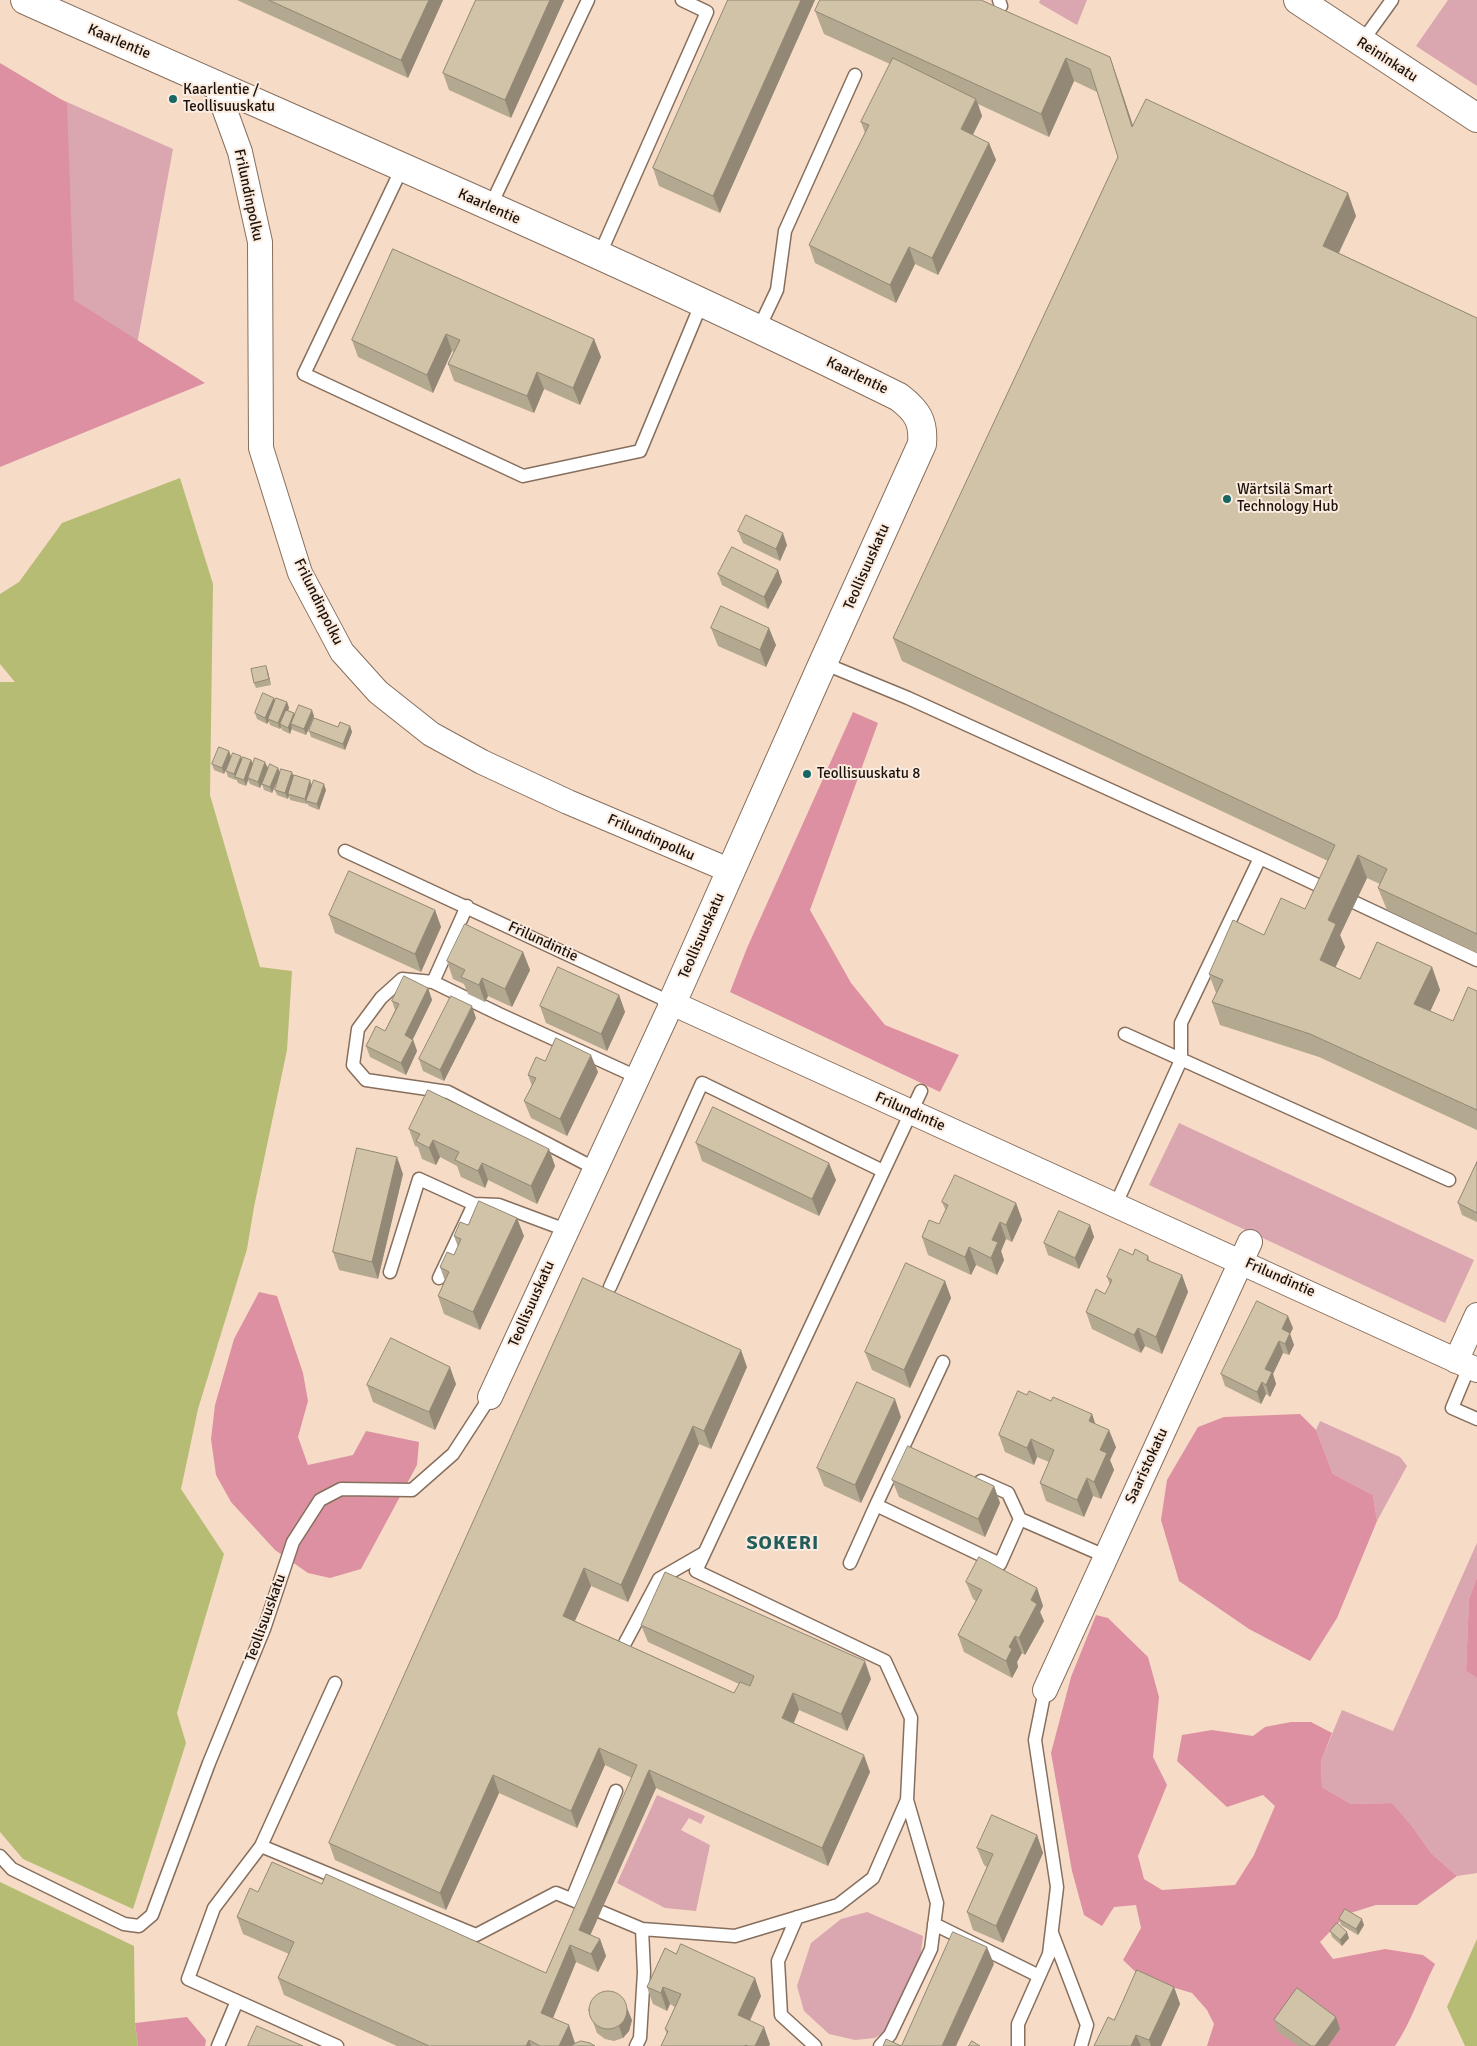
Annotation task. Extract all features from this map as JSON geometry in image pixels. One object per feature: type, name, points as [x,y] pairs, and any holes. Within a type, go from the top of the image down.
[{"type":"street","name":"Kaarlentie","points":[[25,0],[215,83],[702,302],[899,397],[911,406],[923,428],[922,444]]},
{"type":"street","name":"Reininkatu","points":[[1298,0],[1477,118]]},
{"type":"street","name":"Frilundinpolku","points":[[215,83],[240,152],[260,242],[260,448],[300,573],[342,652],[378,692],[440,738],[482,762],[568,802],[731,871]]},
{"type":"street","name":"Teollisuuskatu","points":[[490,1397],[594,1168],[672,1003],[822,663],[922,444]]},
{"type":"street","name":"Frilundintie","points":[[672,1003],[1116,1204],[1246,1252],[1468,1366]]},
{"type":"street","name":"Saaristokatu","points":[[1046,1690],[1105,1556],[1246,1252]]},
{"type":"street","points":[[1468,1366],[1477,1315]]},
{"type":"lane","points":[[490,207],[588,0]]},
{"type":"lane","points":[[599,256],[707,12],[682,0]]},
{"type":"lane","points":[[1361,43],[1392,0]]},
{"type":"lane","points":[[759,328],[776,290],[785,231],[855,75]]},
{"type":"lane","points":[[402,168],[304,374],[523,476],[640,451],[702,302]]},
{"type":"lane","points":[[822,663],[908,698],[1260,858],[1477,960]]},
{"type":"lane","name":"Frilundintie","points":[[345,850],[672,1003]]},
{"type":"lane","points":[[1116,1204],[1181,1060],[1181,1022],[1260,858]]},
{"type":"lane","points":[[433,982],[467,906]]},
{"type":"lane","points":[[594,1168],[448,1092],[366,1080],[353,1065],[358,1029],[381,998],[402,979],[433,982],[637,1077]]},
{"type":"lane","points":[[1125,1034],[1449,1180]]},
{"type":"lane","points":[[610,1287],[702,1083],[883,1171]]},
{"type":"lane","points":[[880,2046],[890,2035],[931,1949],[937,1903],[908,1800],[910,1718],[884,1662],[696,1571],[921,1091]]},
{"type":"lane","points":[[390,1272],[419,1179],[474,1204],[499,1205],[566,1230]]},
{"type":"lane","points":[[439,1278],[474,1204]]},
{"type":"lane","points":[[850,1562],[876,1505],[908,1448],[943,1362]]},
{"type":"lane","points":[[1468,1366],[1452,1408],[1477,1419]]},
{"type":"lane","name":"Teollisuuskatu","points":[[0,1856],[12,1869],[124,1924],[139,1926],[152,1915],[209,1763],[264,1629],[294,1542],[320,1500],[341,1488],[412,1490],[453,1454],[490,1397]]},
{"type":"lane","points":[[973,1477],[1008,1493],[1020,1519],[1105,1556]]},
{"type":"lane","points":[[876,1505],[1000,1564],[1020,1519]]},
{"type":"lane","points":[[625,1643],[659,1578],[704,1553]]},
{"type":"lane","points":[[335,1683],[262,1846],[214,1908],[188,1980],[337,2046]]},
{"type":"lane","points":[[1018,2046],[1018,2024],[1049,1954],[1057,1887],[1035,1740],[1046,1690]]},
{"type":"lane","points":[[572,1899],[616,1791]]},
{"type":"lane","points":[[262,1846],[476,1935],[556,1893],[642,1929],[735,1936],[838,1905],[873,1878],[908,1800]]},
{"type":"lane","points":[[797,1917],[778,1961],[781,2015],[815,2046]]},
{"type":"lane","points":[[934,1924],[1039,1976]]},
{"type":"lane","points":[[636,2046],[640,2038],[644,1972],[642,1929]]},
{"type":"lane","points":[[1052,1931],[1087,2025],[1081,2046]]},
{"type":"lane","points":[[218,2046],[237,2001]]},
{"type":"shaded area","points":[[1040,0],[1087,0],[1077,25],[1039,3]]},
{"type":"shaded area","points":[[1448,0],[1477,0],[1477,86],[1416,46]]},
{"type":"shaded area","points":[[0,63],[67,103],[74,300],[205,383],[0,467]]},
{"type":"shaded area","points":[[24,83],[173,149],[128,393],[0,341],[0,131]]},
{"type":"shaded area","points":[[180,478],[213,584],[210,795],[260,967],[292,971],[287,1050],[247,1249],[198,1409],[181,1489],[224,1554],[177,1713],[186,1743],[133,1909],[23,1859],[0,1832],[0,682],[15,682],[0,664],[0,594],[19,582],[62,523]]},
{"type":"shaded area","points":[[853,712],[878,723],[810,910],[851,983],[885,1025],[959,1055],[940,1092],[730,992],[747,948]]},
{"type":"shaded area","points":[[1179,1123],[1474,1260],[1445,1323],[1149,1185]]},
{"type":"shaded area","points":[[259,1292],[277,1296],[303,1373],[308,1401],[298,1437],[308,1465],[353,1455],[366,1431],[419,1442],[417,1465],[361,1569],[330,1578],[308,1573],[275,1550],[231,1502],[216,1475],[211,1439],[215,1405],[234,1339]]},
{"type":"shaded area","points":[[1300,1414],[1316,1430],[1333,1474],[1373,1495],[1377,1521],[1337,1618],[1310,1661],[1249,1629],[1179,1581],[1161,1520],[1167,1480],[1198,1427],[1224,1417]]},
{"type":"shaded area","points":[[1320,1421],[1400,1457],[1407,1466],[1377,1521],[1373,1495],[1333,1474],[1316,1430]]},
{"type":"shaded area","points":[[1477,1543],[1477,1577],[1469,1599],[1466,1671],[1477,1678],[1477,1873],[1457,1876],[1431,1853],[1412,1826],[1392,1803],[1351,1804],[1322,1787],[1321,1761],[1342,1710],[1393,1731]]},
{"type":"shaded area","points":[[1477,1577],[1477,1678],[1466,1671],[1469,1599]]},
{"type":"shaded area","points":[[1096,1615],[1108,1618],[1148,1657],[1159,1697],[1153,1757],[1167,1785],[1138,1856],[1144,1879],[1162,1890],[1235,1885],[1254,1855],[1275,1806],[1263,1795],[1227,1807],[1177,1761],[1182,1735],[1212,1730],[1253,1736],[1265,1727],[1291,1722],[1311,1722],[1332,1733],[1321,1761],[1322,1787],[1351,1804],[1392,1803],[1412,1826],[1431,1853],[1457,1876],[1417,1905],[1376,1905],[1347,1914],[1320,1942],[1333,1959],[1385,1949],[1423,1955],[1435,1964],[1395,2046],[1207,2046],[1214,2024],[1207,2010],[1192,1993],[1142,1978],[1123,1960],[1141,1928],[1136,1905],[1114,1907],[1102,1926],[1084,1915],[1072,1871],[1051,1753],[1071,1677]]},
{"type":"shaded area","points":[[657,1795],[705,1816],[701,1824],[689,1818],[681,1830],[710,1845],[696,1911],[665,1908],[617,1883]]},
{"type":"shaded area","points":[[0,1882],[134,1946],[135,2023],[138,2046],[0,2046]]},
{"type":"shaded area","points":[[867,1912],[923,1936],[920,1959],[884,2032],[875,2038],[855,2040],[829,2034],[804,2011],[797,1986],[811,1943],[841,1919]]},
{"type":"shaded area","points":[[1477,1939],[1477,2046],[1465,2046],[1447,2007]]},
{"type":"shaded area","points":[[187,2017],[206,2040],[205,2046],[138,2046],[135,2023]]},
{"type":"building","points":[[269,0],[429,0],[401,60]]},
{"type":"building","points":[[476,0],[550,0],[505,100],[443,73]]},
{"type":"building","points":[[728,0],[801,0],[713,196],[653,168]]},
{"type":"building","name":"Wärtsilä Smart Technology Hub","points":[[820,0],[981,0],[1110,57],[1132,127],[1146,99],[1348,193],[1323,246],[1477,318],[1477,934],[1378,888],[1387,869],[1358,855],[1328,920],[1336,924],[1320,960],[1360,979],[1377,942],[1432,967],[1414,1004],[1453,1021],[1468,987],[1477,991],[1477,1110],[1310,1034],[1212,1002],[1223,980],[1209,974],[1233,920],[1264,935],[1281,898],[1305,909],[1335,845],[893,638],[1118,157],[1090,69],[1066,58],[1041,114],[815,11]]},
{"type":"building","points":[[893,58],[976,99],[961,129],[989,143],[932,258],[909,247],[890,285],[809,245],[869,125],[861,122]]},
{"type":"building","points":[[393,249],[594,339],[573,388],[537,372],[527,396],[448,364],[460,340],[446,334],[427,375],[352,340]]},
{"type":"building","points":[[746,515],[783,533],[776,549],[738,531]]},
{"type":"building","points":[[732,547],[778,570],[764,597],[718,574]]},
{"type":"building","points":[[721,606],[769,628],[760,650],[711,628]]},
{"type":"building","points":[[266,666],[269,679],[254,683],[251,669]]},
{"type":"building","points":[[263,693],[274,698],[265,718],[255,713]]},
{"type":"building","points":[[276,698],[287,702],[278,723],[268,719]]},
{"type":"building","points":[[299,705],[312,710],[304,729],[291,724]]},
{"type":"building","points":[[286,710],[294,713],[288,728],[280,724]]},
{"type":"building","points":[[314,718],[338,727],[340,722],[350,726],[343,744],[309,731]]},
{"type":"building","points":[[219,747],[229,751],[222,768],[212,764]]},
{"type":"building","points":[[233,753],[241,756],[234,774],[226,771]]},
{"type":"building","points":[[243,757],[251,760],[244,780],[235,777]]},
{"type":"building","points":[[255,758],[265,762],[258,782],[248,778]]},
{"type":"building","points":[[270,764],[278,768],[270,787],[262,784]]},
{"type":"building","points":[[281,769],[292,772],[285,793],[275,790]]},
{"type":"building","points":[[294,775],[310,780],[305,799],[288,794]]},
{"type":"building","points":[[314,780],[324,784],[317,804],[306,801]]},
{"type":"building","points":[[349,871],[435,910],[415,954],[329,915]]},
{"type":"building","points":[[465,924],[523,952],[505,989],[482,978],[479,985],[461,977],[465,970],[447,961]]},
{"type":"building","points":[[558,967],[619,995],[601,1034],[540,1006]]},
{"type":"building","points":[[404,976],[428,988],[405,1035],[413,1040],[401,1063],[366,1046],[376,1026],[385,1031],[399,1004],[392,1001]]},
{"type":"building","points":[[451,996],[472,1006],[440,1070],[419,1059]]},
{"type":"building","points":[[556,1038],[591,1055],[560,1119],[524,1101],[536,1078],[528,1075],[536,1057],[545,1061]]},
{"type":"building","points":[[428,1090],[549,1149],[531,1186],[482,1163],[478,1171],[455,1160],[459,1152],[433,1140],[429,1148],[416,1141],[420,1134],[409,1129]]},
{"type":"building","points":[[713,1107],[829,1163],[812,1199],[696,1143]]},
{"type":"building","points":[[357,1148],[397,1157],[372,1262],[333,1252]]},
{"type":"building","points":[[1477,1162],[1477,1213],[1458,1203]]},
{"type":"building","points":[[955,1175],[1016,1203],[1006,1225],[1000,1222],[992,1240],[998,1242],[991,1258],[969,1247],[965,1257],[922,1237],[929,1220],[939,1224],[948,1205],[942,1202]]},
{"type":"building","points":[[479,1201],[517,1218],[473,1312],[438,1296],[449,1272],[440,1267],[447,1252],[454,1255],[461,1239],[454,1236],[460,1222],[468,1225]]},
{"type":"building","points":[[1059,1211],[1090,1225],[1075,1258],[1044,1243]]},
{"type":"building","points":[[1120,1249],[1133,1255],[1135,1249],[1148,1256],[1147,1260],[1182,1275],[1156,1337],[1138,1328],[1134,1335],[1086,1312],[1096,1289],[1105,1294],[1112,1280],[1107,1277]]},
{"type":"building","points":[[906,1263],[945,1281],[904,1370],[865,1352]]},
{"type":"building","points":[[583,1278],[741,1350],[704,1431],[693,1426],[621,1585],[584,1568],[563,1616],[734,1693],[740,1682],[750,1686],[754,1676],[641,1625],[665,1572],[865,1661],[841,1714],[793,1693],[782,1718],[864,1755],[822,1848],[649,1770],[579,1930],[600,1939],[591,1954],[570,1945],[541,2013],[569,2025],[559,2046],[540,2046],[529,2040],[526,2046],[429,2046],[278,1978],[294,1942],[237,1917],[250,1888],[258,1892],[272,1862],[322,1884],[326,1874],[546,1973],[637,1765],[599,1748],[571,1811],[493,1775],[440,1893],[329,1843]]},
{"type":"building","points":[[1257,1301],[1288,1316],[1282,1329],[1290,1333],[1285,1344],[1279,1341],[1265,1369],[1272,1372],[1266,1385],[1262,1382],[1257,1392],[1221,1374]]},
{"type":"building","points":[[391,1338],[450,1367],[429,1412],[367,1385]]},
{"type":"building","points":[[857,1382],[895,1399],[855,1485],[817,1468]]},
{"type":"building","points":[[1018,1391],[1027,1395],[1029,1391],[1051,1401],[1053,1397],[1092,1414],[1089,1421],[1109,1430],[1100,1450],[1107,1453],[1094,1482],[1087,1478],[1077,1500],[1040,1483],[1054,1450],[1031,1439],[1027,1448],[999,1435]]},
{"type":"building","points":[[908,1446],[994,1486],[978,1519],[892,1480]]},
{"type":"building","points":[[979,1557],[1037,1588],[1031,1600],[1037,1604],[1019,1638],[1015,1636],[1009,1647],[1012,1649],[1006,1661],[958,1635],[982,1590],[966,1582]]},
{"type":"building","points":[[992,1815],[1037,1835],[996,1926],[967,1912],[993,1854],[977,1848]]},
{"type":"building","points":[[1345,1909],[1362,1919],[1356,1929],[1339,1919]]},
{"type":"building","points":[[1337,1923],[1347,1932],[1340,1940],[1330,1931]]},
{"type":"building","points":[[953,1932],[987,1947],[942,2046],[901,2046]]},
{"type":"building","points":[[681,1944],[755,1978],[738,2015],[764,2027],[755,2046],[661,2046],[668,2031],[665,2029],[681,1994],[663,1987],[661,1993],[647,1987],[665,1948],[676,1954]]},
{"type":"building","points":[[1137,1970],[1174,1987],[1149,2040],[1136,2035],[1131,2046],[1094,2046],[1108,2017],[1114,2020]]},
{"type":"building","points":[[1297,1988],[1336,2017],[1315,2046],[1311,2046],[1274,2020]]},
{"type":"building","points":[[608,1991],[621,1997],[627,2010],[621,2023],[608,2029],[595,2023],[589,2010],[595,1997]]},
{"type":"building","points":[[257,2026],[303,2046],[248,2046]]},
{"type":"building","points":[[886,2039],[901,2046],[883,2046]]},
{"type":"building","points":[[581,2041],[590,2043],[595,2046],[571,2046]]},
{"type":"building","points":[[972,2041],[980,2046],[969,2046]]},
{"type":"place","name":"Kaarlentie / Teollisuuskatu","points":[[173,99]]},
{"type":"place","name":"Wärtsilä Smart Technology Hub","points":[[1227,499]]},
{"type":"place","name":"Teollisuuskatu 8","points":[[807,774]]},
{"type":"district","name":"SOKERI","points":[[783,1544]]}]
